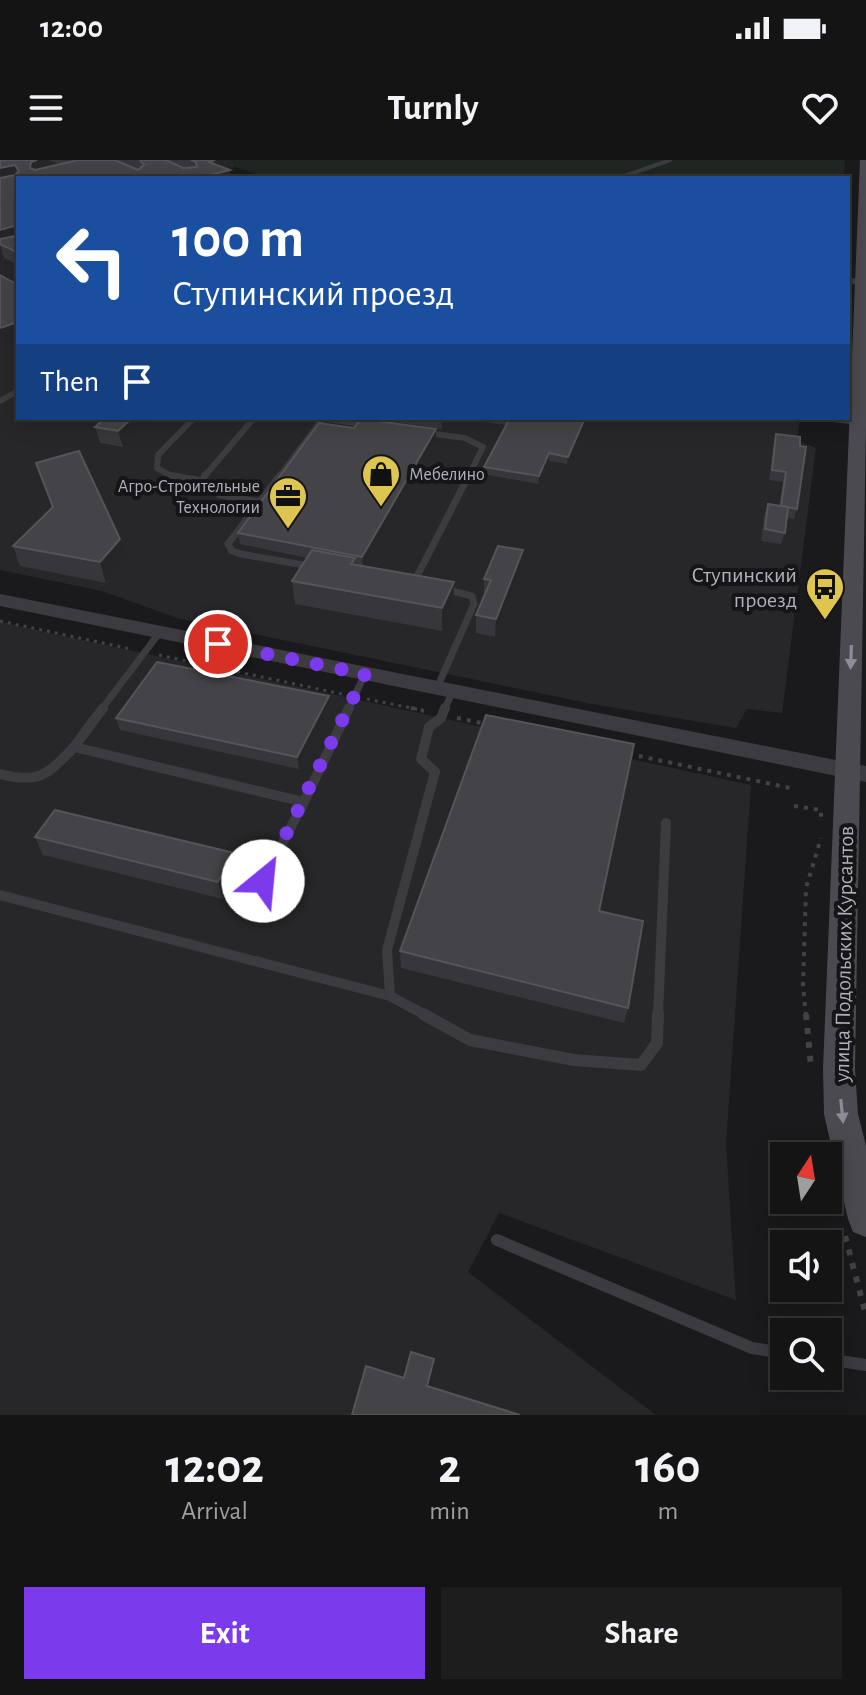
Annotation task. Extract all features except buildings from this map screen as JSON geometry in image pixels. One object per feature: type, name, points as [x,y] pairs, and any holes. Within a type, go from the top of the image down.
[{"type":"main road","name":"улица Подольских Курсантов","points":[[860,1222],[841,1114],[839,1084],[857,772],[859,282],[865,160]]},
{"type":"street","points":[[0,600],[857,772]]},
{"type":"lane","points":[[625,176],[670,160]]},
{"type":"lane","points":[[192,420],[158,455],[157,468],[170,476],[202,481]]},
{"type":"lane","points":[[202,481],[207,471],[252,420]]},
{"type":"lane","points":[[319,567],[232,551],[228,544],[320,420]]},
{"type":"lane","points":[[336,420],[386,427]]},
{"type":"lane","points":[[842,420],[859,422]]},
{"type":"lane","points":[[413,584],[483,447],[465,438],[418,431]]},
{"type":"lane","points":[[202,481],[207,490],[219,496],[259,502]]},
{"type":"lane","points":[[390,996],[387,950],[435,772],[421,759],[429,727],[443,715],[445,690],[474,604],[472,596],[397,581]]},
{"type":"lane","points":[[0,774],[30,782],[48,774],[74,747],[160,632]]},
{"type":"lane","points":[[249,907],[304,802],[365,674]]},
{"type":"lane","points":[[74,747],[304,802]]},
{"type":"lane","points":[[0,895],[390,996],[470,1040],[574,1060],[641,1065],[657,1043],[666,823]]},
{"type":"lane","points":[[497,1240],[752,1348],[770,1351]]},
{"type":"lane","points":[[842,1361],[866,1365]]},
{"type":"path","points":[[0,621],[489,724]]},
{"type":"path","points":[[626,753],[795,789]]},
{"type":"path","points":[[794,806],[821,810],[822,822]]},
{"type":"path","points":[[813,1080],[803,986],[806,888],[823,833]]},
{"type":"path","points":[[860,1222],[866,1315]]},
{"type":"shaded area","points":[[0,160],[128,160],[16,176],[16,420],[800,420],[797,440],[816,448],[782,713],[747,709],[736,728],[592,704],[177,618],[102,591],[0,570]]},
{"type":"shaded area","points":[[216,160],[845,160],[844,176],[261,176]]},
{"type":"shaded area","points":[[0,622],[751,785],[726,1144],[736,1300],[499,1213],[468,1272],[656,1415],[0,1415]]},
{"type":"place","name":"Мебелино","points":[[381,508]]},
{"type":"place","name":"Агро-Строительные Технологии","points":[[288,530]]},
{"type":"place","name":"Ступинский проезд","points":[[825,621]]},
{"type":"route","points":[[218,644],[365,674],[263,881]]}]
